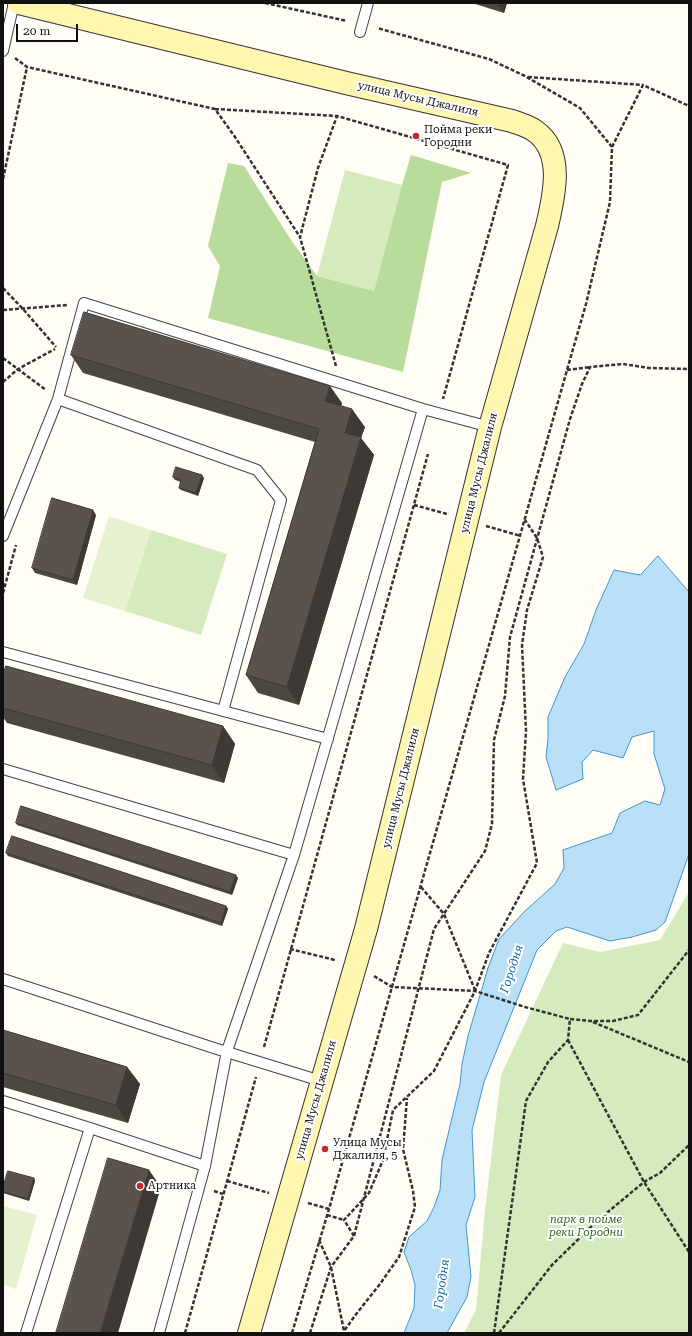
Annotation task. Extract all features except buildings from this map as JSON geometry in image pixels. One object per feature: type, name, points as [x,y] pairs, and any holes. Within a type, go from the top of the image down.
[{"type":"main road","name":"улица Мусы Джалиля","points":[[19,3],[346,83],[507,120],[525,126],[536,132],[550,149],[554,161],[555,179],[553,200],[545,233],[490,428],[368,922],[249,1333]]},
{"type":"lane","points":[[3,50],[14,3]]},
{"type":"lane","points":[[361,28],[368,3]]},
{"type":"lane","points":[[3,536],[58,399],[84,303],[423,409],[490,428]]},
{"type":"lane","points":[[58,399],[258,470],[281,500],[223,711]]},
{"type":"lane","points":[[159,1333],[205,1166],[227,1051],[294,855],[423,409]]},
{"type":"lane","points":[[3,652],[328,739]]},
{"type":"lane","points":[[3,769],[294,855]]},
{"type":"lane","points":[[3,979],[321,1081]]},
{"type":"lane","points":[[3,1101],[205,1166]]},
{"type":"lane","points":[[26,1333],[90,1128]]},
{"type":"path","points":[[265,3],[489,59],[525,76],[580,108],[612,147]]},
{"type":"path","points":[[3,50],[27,67],[215,109],[337,116],[318,168],[300,237]]},
{"type":"path","points":[[3,179],[27,67]]},
{"type":"path","points":[[525,76],[643,85],[689,106]]},
{"type":"path","points":[[292,1333],[421,887],[586,304],[610,202],[612,147],[643,85]]},
{"type":"path","points":[[215,109],[300,237],[341,383]]},
{"type":"path","points":[[3,288],[57,348]]},
{"type":"path","points":[[3,310],[84,303]]},
{"type":"path","points":[[3,382],[18,369],[74,338]]},
{"type":"path","points":[[567,370],[623,364],[649,368],[689,369]]},
{"type":"path","points":[[310,1333],[331,1267],[354,1236],[434,929],[485,851],[492,824],[494,740],[505,696],[510,637],[570,419],[582,384],[590,367]]},
{"type":"path","points":[[344,1220],[369,1193],[383,1160],[393,1110],[434,1071],[475,990],[489,953],[537,863],[523,779],[526,731],[522,645],[527,610],[543,557],[537,538],[525,520]]},
{"type":"path","points":[[421,887],[444,914],[475,990]]},
{"type":"path","points":[[392,987],[475,990],[525,1008],[570,1019],[613,1021],[638,1015],[689,950]]},
{"type":"path","points":[[570,1019],[568,1040],[644,1182],[689,1252]]},
{"type":"path","points":[[591,1021],[689,1062]]},
{"type":"path","points":[[494,1333],[526,1100],[548,1062],[568,1040]]},
{"type":"path","points":[[320,1240],[331,1267],[344,1331],[400,1257],[415,1207],[413,1191],[403,1149],[407,1097]]},
{"type":"path","points":[[499,1333],[552,1264],[598,1221],[644,1182],[660,1173],[689,1145]]},
{"type":"path","points":[[227,1181],[288,1198]]},
{"type":"path","points":[[327,1215],[344,1220],[354,1236]]},
{"type":"green space","points":[[411,155],[471,173],[442,182],[403,372],[208,318],[220,266],[208,246],[228,163],[244,166],[291,240],[317,276],[374,291]]},
{"type":"green space","points":[[345,170],[402,185],[374,291],[317,276]]},
{"type":"green space","points":[[109,516],[151,530],[125,611],[83,598]]},
{"type":"green space","points":[[151,530],[227,554],[201,635],[125,611]]},
{"type":"green space","name":"парк в пойме реки Городни","points":[[689,892],[689,1333],[464,1333],[476,1310],[485,1210],[501,1075],[563,943],[600,952],[660,940]]},
{"type":"green space","points":[[3,1206],[37,1215],[16,1289],[3,1285]]},
{"type":"water","name":"Городня","points":[[658,556],[689,592],[689,854],[665,922],[656,930],[632,937],[610,941],[567,927],[556,931],[537,950],[484,1082],[472,1130],[475,1197],[466,1225],[471,1277],[467,1297],[447,1333],[404,1333],[414,1308],[415,1285],[404,1252],[409,1237],[427,1221],[440,1190],[442,1160],[460,1084],[462,1064],[468,1036],[488,968],[499,939],[525,911],[555,884],[564,868],[563,850],[612,833],[620,813],[645,801],[660,805],[665,789],[654,754],[654,731],[632,737],[623,758],[593,750],[582,762],[583,779],[556,790],[546,757],[548,717],[565,677],[584,644],[596,610],[614,570],[640,575]]},
{"type":"place","name":"Пойма реки Городни","points":[[416,136]]},
{"type":"place","name":"Улица Мусы Джалиля, 5","points":[[325,1149]]},
{"type":"place","name":"Артника","points":[[140,1186]]}]
